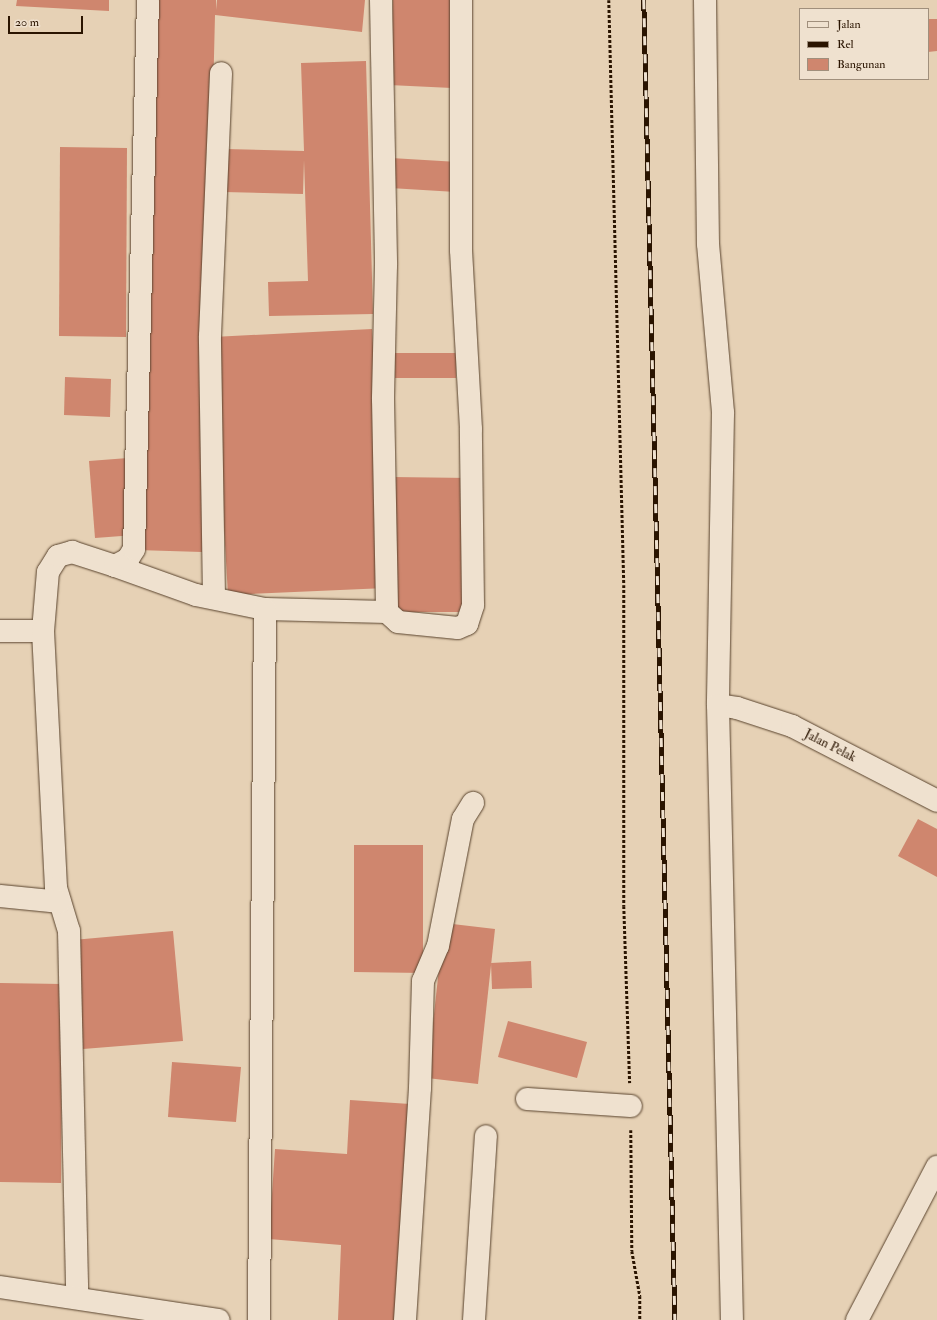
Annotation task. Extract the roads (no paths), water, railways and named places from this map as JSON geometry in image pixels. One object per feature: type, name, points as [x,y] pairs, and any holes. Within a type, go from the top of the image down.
[{"type":"street","points":[[115,566],[132,554],[136,532],[148,0]]},
{"type":"street","points":[[380,0],[386,265],[383,398],[387,612]]},
{"type":"street","points":[[77,1297],[69,931],[56,888],[43,631],[48,572],[58,556],[72,552],[115,566],[161,584],[214,598],[265,609],[387,612],[398,622],[458,628],[467,624],[473,605],[472,429],[461,250],[460,0]]},
{"type":"street","points":[[705,0],[708,244],[722,414],[718,705],[732,1320]]},
{"type":"street","points":[[214,598],[210,336],[221,73]]},
{"type":"street","points":[[259,1320],[265,609]]},
{"type":"street","points":[[0,631],[43,631]]},
{"type":"street","name":"Jalan Pelak","points":[[718,705],[737,708],[792,726],[937,801]]},
{"type":"street","points":[[405,1320],[420,1088],[423,981],[438,946],[463,819],[473,803]]},
{"type":"street","points":[[0,896],[60,902]]},
{"type":"street","points":[[527,1099],[619,1104]]},
{"type":"street","points":[[474,1320],[486,1136]]},
{"type":"street","points":[[858,1320],[937,1167]]},
{"type":"street","points":[[0,1287],[77,1297],[163,1315],[218,1320]]},
{"type":"railway","points":[[644,0],[675,1320]]}]
